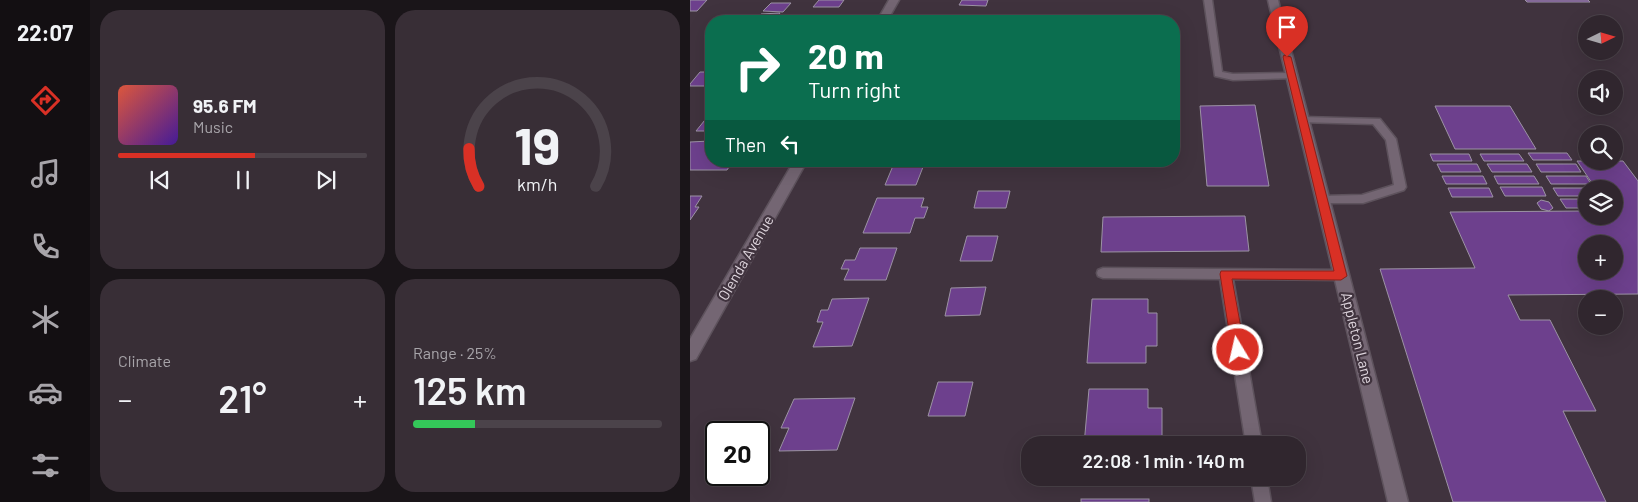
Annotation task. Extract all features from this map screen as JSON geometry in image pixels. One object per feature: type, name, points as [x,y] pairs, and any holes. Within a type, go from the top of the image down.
[{"type":"street","points":[[885,15],[894,0]]},
{"type":"street","name":"Appleton Lane","points":[[1273,0],[1398,502]]},
{"type":"street","name":"Olenda Avenue","points":[[690,354],[798,167]]},
{"type":"lane","points":[[1208,0],[1218,74],[1233,77],[1292,76]]},
{"type":"lane","points":[[1303,120],[1376,121],[1391,139],[1400,187],[1363,199],[1323,200]]},
{"type":"lane","points":[[1103,273],[1341,276]]},
{"type":"lane","points":[[1226,274],[1253,436]]},
{"type":"lane","points":[[1260,486],[1263,502]]},
{"type":"building","points":[[690,0],[707,0],[697,11],[690,11]]},
{"type":"building","points":[[819,0],[844,0],[839,7],[813,7]]},
{"type":"building","points":[[962,0],[988,0],[986,6],[959,5]]},
{"type":"building","points":[[1525,0],[1588,0],[1590,2],[1527,2]]},
{"type":"building","points":[[771,3],[791,3],[783,12],[763,11]]},
{"type":"building","points":[[780,13],[778,15],[761,14]]},
{"type":"building","points":[[700,72],[705,72],[705,86],[690,86]]},
{"type":"building","points":[[1255,105],[1269,186],[1207,186],[1200,106]]},
{"type":"building","points":[[1435,106],[1510,106],[1536,149],[1455,149]]},
{"type":"building","points":[[705,120],[705,131],[696,131]]},
{"type":"building","points":[[705,141],[705,167],[729,167],[727,170],[690,170],[690,142]]},
{"type":"building","points":[[1528,153],[1567,153],[1572,160],[1533,160]]},
{"type":"building","points":[[1430,154],[1469,154],[1472,161],[1433,161]]},
{"type":"building","points":[[1480,154],[1519,154],[1524,161],[1484,161]]},
{"type":"building","points":[[1623,161],[1638,181],[1638,294],[1623,294],[1623,290],[1578,290],[1578,294],[1508,295],[1520,320],[1550,320],[1596,411],[1563,411],[1606,502],[1453,502],[1380,269],[1475,268],[1450,212],[1578,211],[1578,225],[1623,225],[1623,180],[1590,180],[1583,170],[1623,170]]},
{"type":"building","points":[[1437,164],[1477,164],[1481,172],[1441,172]]},
{"type":"building","points":[[1487,164],[1527,164],[1532,172],[1492,172]]},
{"type":"building","points":[[1536,164],[1576,164],[1581,172],[1541,172]]},
{"type":"building","points":[[892,167],[923,167],[916,185],[885,185]]},
{"type":"building","points":[[1442,176],[1483,176],[1487,184],[1446,184]]},
{"type":"building","points":[[1494,176],[1534,176],[1539,184],[1498,184]]},
{"type":"building","points":[[1546,176],[1586,176],[1588,180],[1578,180],[1578,184],[1551,184]]},
{"type":"building","points":[[1500,187],[1542,187],[1546,196],[1505,196]]},
{"type":"building","points":[[1448,188],[1489,188],[1493,197],[1452,197]]},
{"type":"building","points":[[1553,188],[1578,188],[1578,196],[1558,196]]},
{"type":"building","points":[[978,191],[1010,191],[1006,208],[974,208]]},
{"type":"building","points":[[690,196],[702,196],[695,207],[699,207],[690,220]]},
{"type":"building","points":[[877,198],[924,198],[921,207],[928,207],[924,218],[915,218],[910,233],[863,233]]},
{"type":"building","points":[[1560,199],[1578,199],[1578,208],[1566,208]]},
{"type":"building","points":[[1541,200],[1549,202],[1553,208],[1549,211],[1541,209],[1537,203]]},
{"type":"building","points":[[1245,216],[1249,251],[1101,252],[1103,217]]},
{"type":"building","points":[[967,236],[998,236],[992,261],[960,261]]},
{"type":"building","points":[[860,248],[897,248],[886,280],[844,280],[849,269],[841,269],[845,260],[855,260]]},
{"type":"building","points":[[986,287],[980,315],[945,316],[951,288]]},
{"type":"building","points":[[869,298],[852,346],[813,347],[823,322],[817,322],[821,310],[828,310],[832,299]]},
{"type":"building","points":[[1092,299],[1148,299],[1148,313],[1157,313],[1157,346],[1146,346],[1146,363],[1087,363]]},
{"type":"building","points":[[938,382],[973,382],[965,416],[928,416]]},
{"type":"building","points":[[1089,389],[1148,389],[1148,408],[1162,408],[1162,436],[1085,436]]},
{"type":"building","points":[[855,398],[837,450],[779,451],[789,428],[781,428],[794,399]]},
{"type":"building","points":[[1081,499],[1149,499],[1149,502],[1081,502]]},
{"type":"route","points":[[1238,350],[1226,274],[1341,276],[1287,57]]}]
